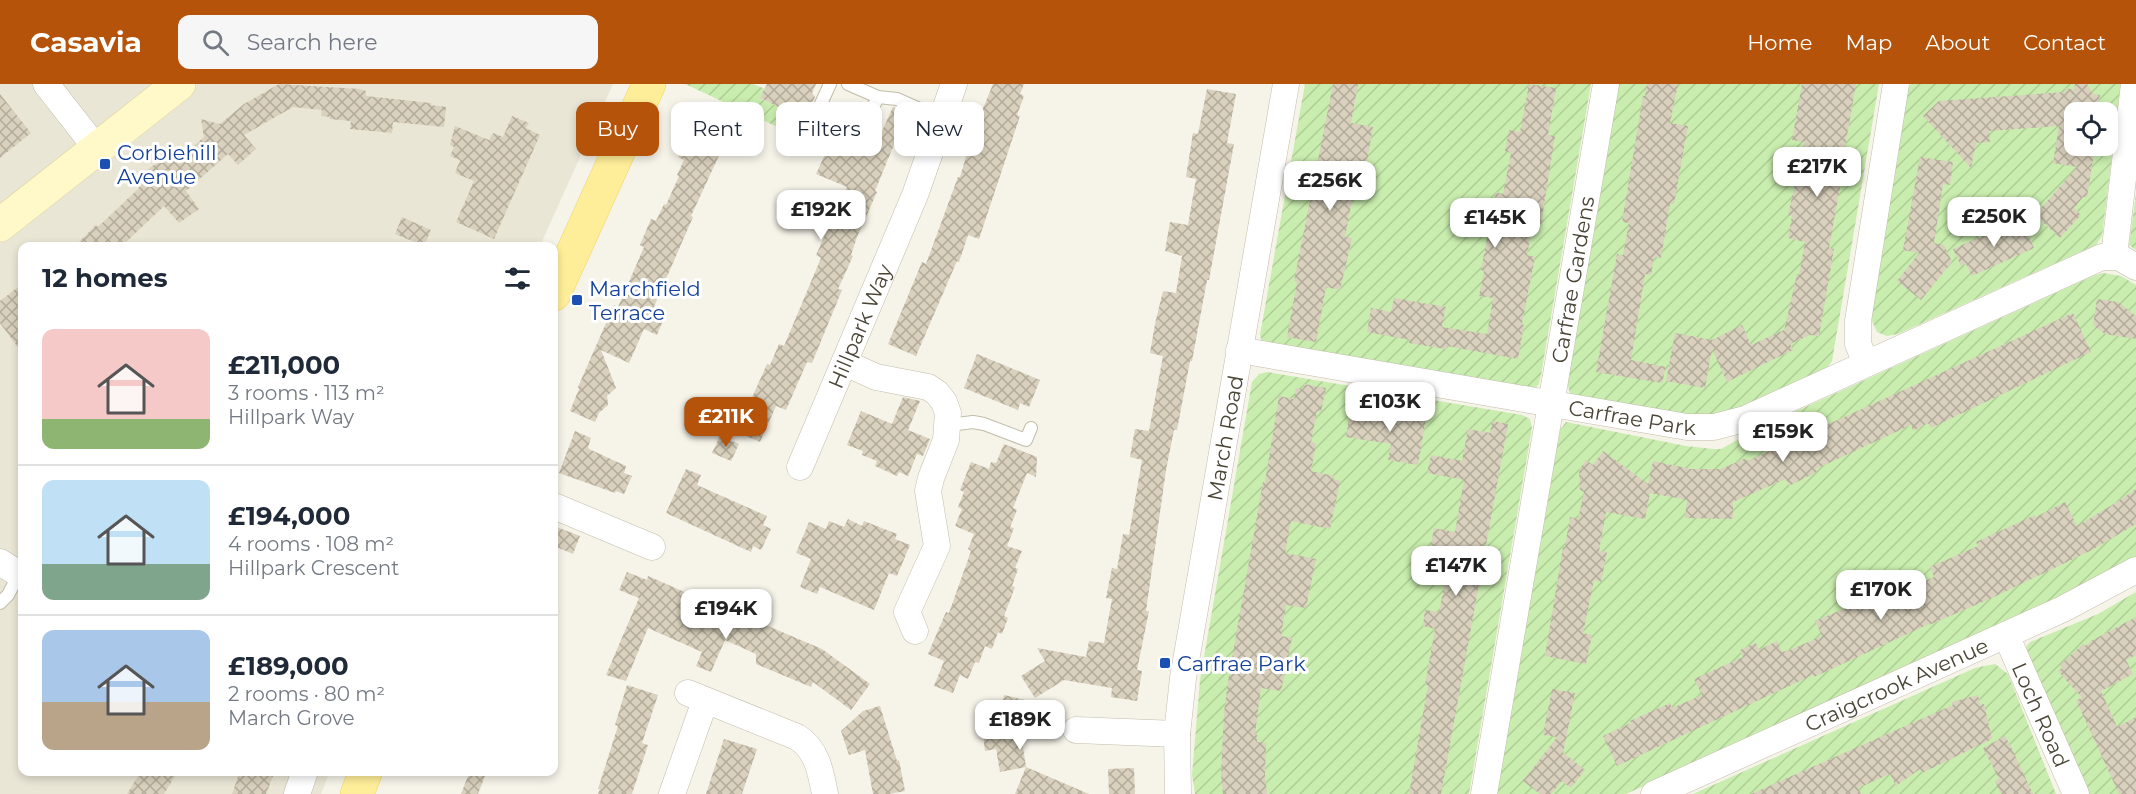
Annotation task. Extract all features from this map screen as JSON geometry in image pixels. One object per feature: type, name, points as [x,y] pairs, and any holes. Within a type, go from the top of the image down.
[{"type":"main road","points":[[558,285],[649,84]]},
{"type":"main road","points":[[357,794],[364,776]]},
{"type":"street","points":[[46,84],[97,149]]},
{"type":"street","points":[[0,225],[179,84]]},
{"type":"street","name":"Hillpark Way","points":[[948,102],[954,84]]},
{"type":"street","name":"March Road","points":[[1178,794],[1177,734],[1183,678],[1286,84]]},
{"type":"street","name":"Carfrae Gardens","points":[[1484,794],[1606,84]]},
{"type":"street","points":[[1866,363],[1858,344],[1858,321],[1896,84]]},
{"type":"street","points":[[2134,84],[2114,256],[2136,267]]},
{"type":"street","name":"Hillpark Way","points":[[800,467],[915,195],[929,156]]},
{"type":"street","name":"Carfrae Park","points":[[1239,350],[1687,427],[1714,427],[1745,419],[2102,257],[2114,256]]},
{"type":"street","points":[[845,363],[876,377],[928,387],[944,402],[948,413],[949,425],[946,440],[928,492],[937,546],[907,612],[915,631]]},
{"type":"street","points":[[558,508],[652,547]]},
{"type":"street","name":"Craigcrook Avenue","points":[[1654,794],[2063,609],[2136,570]]},
{"type":"street","name":"Loch Road","points":[[2006,635],[2076,794]]},
{"type":"street","points":[[672,794],[696,697],[805,742],[818,765],[825,794]]},
{"type":"street","points":[[1076,730],[1177,734]]},
{"type":"street","points":[[297,794],[303,776]]},
{"type":"lane","points":[[822,102],[830,84]]},
{"type":"lane","points":[[848,84],[878,97],[904,102]]},
{"type":"lane","points":[[876,102],[878,97]]},
{"type":"lane","points":[[949,425],[984,423],[1026,440],[1031,428]]},
{"type":"lane","points":[[0,603],[8,595],[14,571]]},
{"type":"shaded area","points":[[0,84],[613,84],[605,102],[576,102],[576,156],[581,156],[542,242],[18,242],[18,776],[328,776],[321,794],[0,794]]},
{"type":"green space","points":[[685,84],[753,84],[765,89],[761,99],[776,105],[776,126],[764,121],[764,102],[724,102]]},
{"type":"green space","points":[[1305,84],[1591,84],[1541,375],[1539,384],[1533,390],[1262,343],[1260,335]]},
{"type":"green space","points":[[1619,84],[1879,84],[1832,361],[1827,368],[1714,420],[1570,394],[1567,381]]},
{"type":"green space","points":[[1911,84],[2121,84],[2118,108],[2118,102],[2064,102],[2064,156],[2112,156],[2102,236],[2096,245],[1898,334],[1887,336],[1877,332],[1871,319],[1906,90]]},
{"type":"green space","points":[[2136,194],[2136,250],[2129,245]]},
{"type":"green space","points":[[2103,273],[2121,276],[2136,285],[2136,557],[2090,585],[2044,607],[1626,794],[1497,794],[1560,430],[1566,422],[1686,446],[1721,449],[1755,430]]},
{"type":"green space","points":[[1267,372],[1522,415],[1530,419],[1532,428],[1469,794],[1195,794],[1192,775],[1200,680],[1252,382],[1259,374]]},
{"type":"green space","points":[[2136,592],[2136,794],[2088,794],[2025,648],[2030,642],[2098,614]]},
{"type":"green space","points":[[1995,664],[2008,674],[2056,794],[1693,794],[1975,668]]},
{"type":"building","points":[[279,84],[360,89],[366,91],[366,96],[431,103],[431,105],[446,107],[444,127],[393,122],[392,133],[350,129],[351,121],[321,116],[322,110],[293,107],[244,135],[256,149],[238,165],[228,154],[186,191],[199,209],[179,223],[164,206],[126,242],[79,242],[139,188],[136,184],[139,181],[136,177],[166,157],[179,159],[204,137],[201,119],[220,124],[244,104]]},
{"type":"building","points":[[767,84],[816,84],[812,93],[815,97],[813,102],[776,102],[776,106],[760,98]]},
{"type":"building","points":[[993,84],[1024,84],[1020,94],[1024,96],[1017,115],[1020,116],[979,239],[968,235],[959,262],[957,261],[916,356],[888,344],[922,262],[926,264],[966,156],[984,156],[984,106]]},
{"type":"building","points":[[1333,84],[1358,84],[1351,123],[1373,127],[1362,197],[1353,195],[1345,237],[1352,238],[1340,290],[1326,287],[1316,342],[1287,337],[1297,282],[1294,281]]},
{"type":"building","points":[[1529,84],[1556,88],[1548,135],[1555,136],[1541,224],[1533,223],[1527,255],[1535,257],[1522,324],[1524,325],[1518,359],[1447,346],[1447,349],[1409,343],[1410,340],[1367,332],[1371,308],[1391,312],[1394,298],[1446,307],[1442,327],[1487,334],[1493,298],[1479,296],[1484,271],[1481,270],[1496,192],[1503,194],[1511,153],[1505,151],[1509,130],[1520,132]]},
{"type":"building","points":[[1647,84],[1678,84],[1670,123],[1688,126],[1674,204],[1670,204],[1661,258],[1654,257],[1651,275],[1645,274],[1631,360],[1666,367],[1662,383],[1596,372],[1617,254],[1623,255],[1629,223],[1622,222]]},
{"type":"building","points":[[1802,84],[1856,84],[1829,248],[1834,249],[1819,336],[1810,335],[1790,344],[1784,331],[1805,242],[1788,238],[1792,216],[1788,215],[1804,142],[1792,140]]},
{"type":"building","points":[[2075,84],[2087,84],[2093,94],[2100,95],[2099,102],[2064,102],[2064,156],[2093,156],[2087,197],[2083,197],[2074,208],[2081,215],[2060,238],[2035,215],[2077,167],[2053,163],[2059,126],[1989,131],[1990,142],[1976,143],[1971,168],[1923,116],[1939,101],[2065,92],[2065,88],[2074,90]]},
{"type":"building","points":[[1207,89],[1236,94],[1227,143],[1234,144],[1209,280],[1207,280],[1192,361],[1190,361],[1177,430],[1174,430],[1166,470],[1146,611],[1149,611],[1137,670],[1142,671],[1137,701],[1111,697],[1112,688],[1064,680],[1035,698],[1021,676],[1045,661],[1037,648],[1086,657],[1089,641],[1104,643],[1112,599],[1106,598],[1112,568],[1117,569],[1123,534],[1129,535],[1142,460],[1130,457],[1135,429],[1149,431],[1163,356],[1150,353],[1155,324],[1163,291],[1176,293],[1182,256],[1165,251],[1170,222],[1188,225],[1196,179],[1186,177],[1193,133],[1198,134]]},
{"type":"building","points":[[0,94],[31,133],[0,158]]},
{"type":"building","points":[[894,107],[894,145],[875,191],[877,192],[857,237],[851,255],[853,256],[838,289],[842,290],[812,363],[807,362],[786,410],[776,406],[760,442],[733,430],[746,401],[750,402],[779,344],[784,346],[821,258],[816,255],[847,187],[816,174],[824,156],[882,156],[882,131]]},
{"type":"building","points":[[512,116],[529,123],[526,128],[540,135],[494,239],[456,222],[474,181],[455,173],[460,160],[450,156],[454,147],[450,145],[455,126],[489,140],[493,133],[503,137]]},
{"type":"building","points":[[719,156],[652,311],[665,316],[657,335],[644,329],[629,363],[601,350],[616,388],[607,396],[608,405],[599,413],[595,422],[570,411],[578,387],[614,305],[618,307],[644,247],[640,245],[651,219],[656,221],[679,176],[677,175],[684,160],[678,157]]},
{"type":"building","points":[[1920,157],[1953,162],[1950,185],[1943,184],[1934,243],[1944,245],[1952,262],[1921,300],[1897,281],[1919,253],[1903,250]]},
{"type":"building","points":[[402,217],[431,230],[426,242],[414,242],[395,234]]},
{"type":"building","points":[[2021,219],[2034,248],[1972,276],[1966,264],[1961,266],[1953,249]]},
{"type":"building","points":[[18,287],[18,348],[0,323],[0,301]]},
{"type":"building","points":[[2097,299],[2118,302],[2136,316],[2136,339],[2105,334],[2093,325]]},
{"type":"building","points":[[2073,313],[2091,352],[1931,428],[1928,423],[1913,431],[1911,425],[1816,469],[1817,472],[1789,486],[1786,479],[1733,502],[1733,519],[1685,518],[1687,500],[1650,493],[1645,519],[1606,512],[1599,551],[1607,552],[1601,582],[1594,580],[1583,633],[1592,635],[1586,664],[1545,656],[1570,517],[1578,519],[1584,492],[1580,490],[1579,470],[1586,460],[1593,465],[1603,451],[1648,484],[1653,461],[1691,469],[1721,469],[1746,458],[1747,461]]},
{"type":"building","points":[[1742,325],[1751,345],[1784,330],[1793,350],[1727,382],[1712,349],[1705,388],[1666,381],[1675,333],[1712,340]]},
{"type":"building","points":[[977,354],[1040,380],[1029,407],[1020,403],[1018,410],[964,388]]},
{"type":"building","points":[[1304,384],[1326,388],[1321,412],[1317,411],[1311,442],[1316,443],[1311,471],[1334,476],[1333,479],[1340,481],[1330,529],[1291,521],[1285,553],[1316,559],[1306,608],[1286,605],[1281,636],[1292,638],[1281,691],[1261,688],[1255,734],[1257,742],[1266,743],[1267,794],[1223,794],[1221,775],[1224,712],[1229,675],[1279,396],[1294,399],[1296,388],[1303,389]]},
{"type":"building","points":[[903,397],[920,401],[908,430],[930,439],[923,456],[917,454],[908,476],[899,472],[897,476],[875,466],[877,461],[862,455],[863,451],[847,445],[861,411],[892,424]]},
{"type":"building","points":[[1350,410],[1396,417],[1397,412],[1426,418],[1418,465],[1388,460],[1391,444],[1346,437]]},
{"type":"building","points":[[1492,421],[1508,424],[1441,794],[1409,794],[1428,685],[1425,685],[1435,629],[1423,626],[1425,610],[1439,612],[1446,576],[1426,573],[1434,528],[1455,532],[1464,480],[1427,473],[1431,455],[1462,461],[1468,429],[1490,433]]},
{"type":"building","points":[[575,431],[591,438],[589,449],[626,466],[624,473],[632,476],[624,494],[616,491],[615,493],[559,473]]},
{"type":"building","points":[[720,436],[739,444],[731,461],[712,453]]},
{"type":"building","points":[[1004,444],[1037,457],[1036,477],[1027,473],[1013,508],[1017,510],[1010,527],[1014,528],[1007,546],[1022,551],[1015,568],[1018,569],[1012,586],[1015,587],[1004,616],[1008,618],[1002,634],[998,632],[992,649],[985,646],[979,663],[975,662],[968,679],[960,675],[953,693],[934,686],[944,661],[928,654],[946,612],[949,613],[971,551],[968,549],[974,534],[955,526],[962,509],[958,507],[964,492],[960,490],[971,462],[989,469],[991,462],[996,463]]},
{"type":"building","points":[[686,469],[701,475],[697,485],[767,516],[763,525],[771,529],[761,550],[753,546],[751,552],[666,513]]},
{"type":"building","points":[[2136,489],[2136,524],[2092,550],[1994,597],[1814,677],[1813,675],[1617,766],[1603,736],[1670,703],[1672,708],[1702,695],[1694,679],[1743,657],[1740,650],[1756,643],[1759,650],[1777,641],[1782,652],[1790,650],[1822,636],[1815,621],[1855,604],[1852,597],[1870,589],[1877,606],[1934,577],[1930,567],[1978,546],[1976,542],[2035,515],[2036,517],[2065,502],[2077,526]]},
{"type":"building","points":[[848,519],[862,526],[864,521],[897,534],[895,539],[910,545],[897,576],[889,573],[874,610],[820,587],[817,594],[800,587],[811,559],[796,553],[809,522],[826,529],[829,521],[844,527]]},
{"type":"building","points":[[558,528],[580,536],[573,554],[558,548]]},
{"type":"building","points":[[627,572],[647,580],[648,576],[755,623],[756,621],[822,649],[870,684],[851,710],[813,682],[811,687],[756,664],[756,654],[725,640],[711,672],[696,666],[702,652],[648,628],[626,681],[606,675],[639,598],[619,590]]},
{"type":"building","points":[[2136,617],[2136,655],[2126,660],[2133,674],[2101,691],[2117,727],[2136,717],[2136,794],[2119,794],[2076,700],[2082,698],[2058,671],[2062,668],[2060,665],[2083,644],[2085,646]]},
{"type":"building","points":[[627,685],[658,695],[642,743],[648,745],[632,794],[598,794],[618,726],[615,725]]},
{"type":"building","points":[[1552,689],[1575,693],[1563,754],[1585,770],[1571,788],[1562,781],[1551,794],[1540,794],[1523,781],[1557,737],[1543,735]]},
{"type":"building","points":[[1004,695],[1029,701],[1021,735],[1026,767],[1000,772],[996,749],[985,751],[983,735],[995,733]]},
{"type":"building","points":[[1978,695],[1980,705],[1984,704],[1992,739],[1922,773],[1920,769],[1896,786],[1890,774],[1858,788],[1861,794],[1751,794],[1953,705],[1952,702]]},
{"type":"building","points":[[880,706],[897,761],[899,760],[905,791],[873,794],[865,750],[849,755],[841,731],[863,711]]},
{"type":"building","points":[[2005,736],[2033,794],[2001,794],[1995,781],[1999,779],[1983,748]]},
{"type":"building","points":[[724,739],[757,749],[742,794],[706,794]]},
{"type":"building","points":[[1026,767],[1089,794],[1015,794]]},
{"type":"building","points":[[1134,768],[1135,794],[1109,794],[1108,769]]},
{"type":"building","points":[[138,776],[175,776],[164,794],[127,794]]},
{"type":"building","points":[[238,776],[273,776],[266,794],[232,794]]},
{"type":"building","points":[[468,776],[485,776],[478,794],[461,794]]},
{"type":"place","name":"Corbiehill Avenue","points":[[105,164]]},
{"type":"place","name":"Marchfield Terrace","points":[[577,300]]},
{"type":"place","name":"Carfrae Park","points":[[1165,663]]}]
